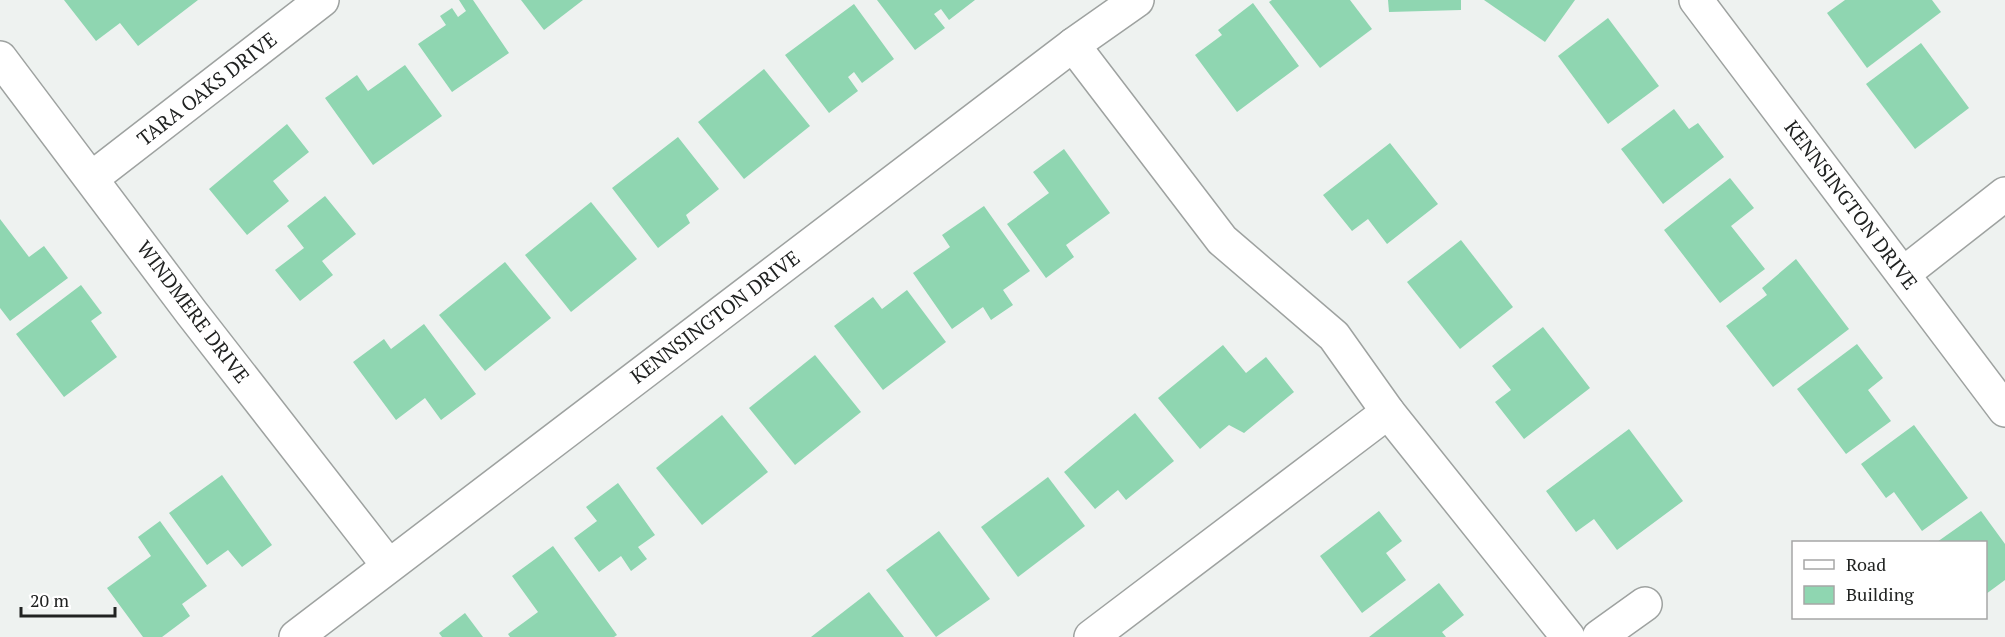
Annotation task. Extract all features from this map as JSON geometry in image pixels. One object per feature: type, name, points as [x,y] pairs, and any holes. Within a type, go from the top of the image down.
[{"type":"street","name":"TARA OAKS DRIVE","points":[[92,178],[322,0]]},
{"type":"street","name":"KENNSINGTON DRIVE","points":[[296,637],[1073,45],[1137,0]]},
{"type":"street","name":"KENNSINGTON DRIVE","points":[[1696,0],[2005,410]]},
{"type":"street","points":[[1073,45],[1222,240],[1335,336],[1388,412],[1568,637]]},
{"type":"street","name":"WINDMERE DRIVE","points":[[0,58],[191,312],[388,565]]},
{"type":"street","points":[[1903,274],[2005,194]]},
{"type":"street","points":[[1091,637],[1388,412]]},
{"type":"street","points":[[1599,637],[1645,604]]},
{"type":"building","points":[[64,0],[198,0],[138,46],[120,23],[96,41]]},
{"type":"building","points":[[459,0],[473,0],[509,53],[452,92],[418,44],[446,25],[440,16],[452,8],[458,17],[466,11]]},
{"type":"building","points":[[521,0],[583,0],[544,30]]},
{"type":"building","points":[[877,0],[975,0],[949,20],[941,9],[934,14],[945,28],[915,50]]},
{"type":"building","points":[[1272,0],[1350,0],[1372,29],[1320,68],[1269,2]]},
{"type":"building","points":[[1388,0],[1461,0],[1461,10],[1389,12]]},
{"type":"building","points":[[1484,0],[1575,0],[1545,42]]},
{"type":"building","points":[[1845,0],[1932,0],[1941,12],[1867,68],[1827,13]]},
{"type":"building","points":[[1253,3],[1299,66],[1237,112],[1195,55],[1222,35],[1218,30]]},
{"type":"building","points":[[854,4],[894,59],[862,83],[854,72],[848,77],[858,91],[829,113],[785,55]]},
{"type":"building","points":[[1608,18],[1659,86],[1608,124],[1558,56]]},
{"type":"building","points":[[1921,43],[1969,108],[1915,149],[1866,84]]},
{"type":"building","points":[[405,65],[442,116],[373,165],[325,98],[357,75],[368,91]]},
{"type":"building","points":[[764,69],[810,126],[744,179],[698,122]]},
{"type":"building","points":[[1674,109],[1689,129],[1698,123],[1724,157],[1663,204],[1621,149]]},
{"type":"building","points":[[287,124],[309,152],[273,181],[289,201],[247,235],[209,189]]},
{"type":"building","points":[[678,137],[719,189],[686,215],[690,223],[658,248],[612,188]]},
{"type":"building","points":[[1390,143],[1438,204],[1387,244],[1368,219],[1352,231],[1323,195]]},
{"type":"building","points":[[1064,149],[1110,213],[1066,245],[1074,257],[1046,278],[1007,224],[1049,193],[1033,172]]},
{"type":"building","points":[[1730,178],[1754,208],[1731,226],[1765,269],[1720,303],[1664,230]]},
{"type":"building","points":[[325,196],[356,234],[322,261],[333,275],[300,301],[275,270],[304,248],[287,226]]},
{"type":"building","points":[[591,202],[637,259],[571,312],[525,255]]},
{"type":"building","points":[[984,206],[1030,271],[1003,290],[1013,305],[991,320],[983,307],[952,329],[913,273],[950,247],[942,235]]},
{"type":"building","points":[[0,219],[29,257],[44,246],[68,278],[10,321],[0,308]]},
{"type":"building","points":[[1461,240],[1513,307],[1460,349],[1407,282]]},
{"type":"building","points":[[1796,259],[1849,329],[1773,387],[1726,326],[1767,295],[1762,288]]},
{"type":"building","points":[[505,262],[551,318],[485,371],[439,315]]},
{"type":"building","points":[[81,285],[102,313],[91,321],[117,357],[64,397],[16,334]]},
{"type":"building","points":[[907,290],[946,342],[883,390],[834,326],[873,297],[882,309]]},
{"type":"building","points":[[424,324],[476,394],[441,420],[425,398],[396,420],[353,362],[384,339],[391,349]]},
{"type":"building","points":[[1543,327],[1590,388],[1524,439],[1495,402],[1511,390],[1492,366]]},
{"type":"building","points":[[1857,344],[1883,378],[1868,390],[1891,421],[1846,454],[1797,389]]},
{"type":"building","points":[[1223,345],[1246,373],[1266,357],[1294,392],[1244,433],[1229,425],[1200,449],[1158,398]]},
{"type":"building","points":[[815,355],[861,412],[795,465],[749,408]]},
{"type":"building","points":[[1135,413],[1174,461],[1126,500],[1118,490],[1095,509],[1064,472]]},
{"type":"building","points":[[722,415],[768,472],[702,525],[656,468]]},
{"type":"building","points":[[1914,425],[1968,498],[1922,531],[1894,492],[1886,498],[1861,464]]},
{"type":"building","points":[[1629,429],[1683,501],[1617,550],[1594,519],[1576,532],[1546,491]]},
{"type":"building","points":[[222,475],[272,545],[242,567],[228,550],[207,565],[169,513]]},
{"type":"building","points":[[1048,477],[1085,526],[1018,577],[981,527]]},
{"type":"building","points":[[618,483],[655,535],[638,547],[647,559],[631,571],[621,556],[599,572],[574,538],[597,521],[586,507]]},
{"type":"building","points":[[1379,511],[1402,541],[1386,553],[1406,580],[1362,613],[1320,556]]},
{"type":"building","points":[[1981,511],[2005,544],[2005,580],[1987,593],[1987,541],[1938,541]]},
{"type":"building","points":[[160,521],[207,586],[182,604],[190,616],[162,637],[143,637],[107,588],[151,556],[138,537]]},
{"type":"building","points":[[939,531],[990,599],[936,637],[886,570]]},
{"type":"building","points":[[553,546],[617,635],[614,637],[510,637],[508,634],[538,612],[512,576]]},
{"type":"building","points":[[1439,583],[1464,615],[1442,632],[1446,637],[1369,637]]},
{"type":"building","points":[[869,592],[904,637],[811,637]]},
{"type":"building","points":[[465,613],[483,637],[442,637],[439,633]]}]
